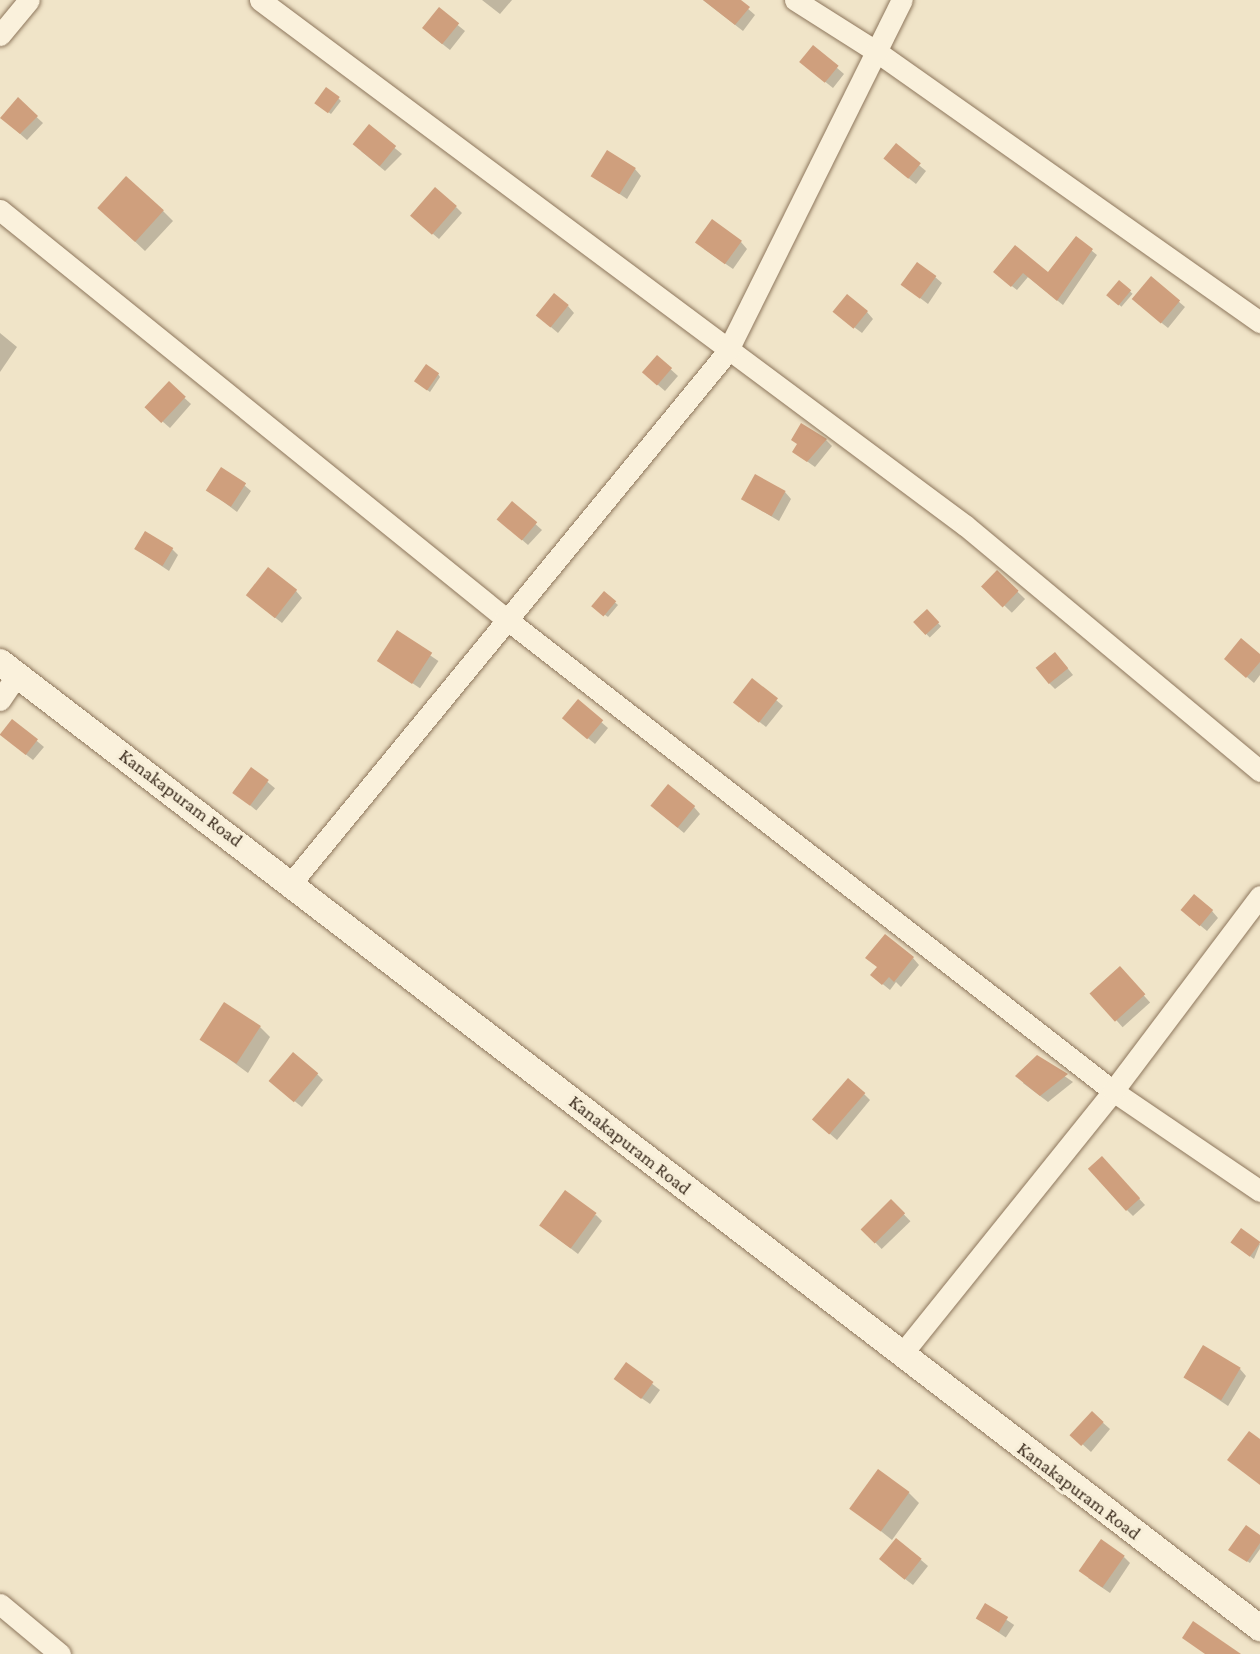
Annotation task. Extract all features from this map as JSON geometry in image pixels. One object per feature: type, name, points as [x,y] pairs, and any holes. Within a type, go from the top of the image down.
[{"type":"street","points":[[0,35],[29,0]]},
{"type":"street","points":[[260,0],[727,352],[966,526],[1260,771]]},
{"type":"street","points":[[795,0],[877,52],[1260,322]]},
{"type":"street","points":[[292,881],[505,618],[727,352],[902,0]]},
{"type":"street","points":[[0,209],[505,618],[1113,1091],[1260,1191]]},
{"type":"street","points":[[0,700],[9,668]]},
{"type":"street","name":"Kanakapuram Road","points":[[9,668],[292,881],[901,1355],[1260,1628]]},
{"type":"street","points":[[901,1355],[1113,1091],[1260,896]]},
{"type":"street","points":[[0,1604],[60,1654]]},
{"type":"building","points":[[703,0],[741,0],[750,7],[735,25]]},
{"type":"building","points":[[439,7],[459,23],[442,44],[422,28]]},
{"type":"building","points":[[813,45],[839,66],[825,83],[799,62]]},
{"type":"building","points":[[326,87],[340,97],[328,113],[314,103]]},
{"type":"building","points":[[18,97],[38,116],[20,134],[0,118]]},
{"type":"building","points":[[369,124],[396,146],[380,166],[353,144]]},
{"type":"building","points":[[896,143],[921,163],[908,179],[883,159]]},
{"type":"building","points":[[607,150],[636,168],[619,194],[591,176]]},
{"type":"building","points":[[126,176],[164,210],[135,242],[97,208]]},
{"type":"building","points":[[435,187],[457,206],[432,235],[410,216]]},
{"type":"building","points":[[712,219],[742,241],[725,264],[695,242]]},
{"type":"building","points":[[1076,236],[1093,249],[1057,301],[1023,273],[1011,287],[993,272],[1015,245],[1048,272]]},
{"type":"building","points":[[917,262],[936,276],[920,299],[901,285]]},
{"type":"building","points":[[1151,276],[1180,300],[1161,323],[1132,299]]},
{"type":"building","points":[[1119,280],[1131,290],[1118,306],[1106,295]]},
{"type":"building","points":[[554,293],[569,305],[551,327],[536,316]]},
{"type":"building","points":[[847,294],[868,311],[854,329],[833,312]]},
{"type":"building","points":[[657,355],[672,368],[657,385],[642,372]]},
{"type":"building","points":[[426,364],[439,373],[427,390],[414,381]]},
{"type":"building","points":[[169,381],[186,397],[161,423],[144,407]]},
{"type":"building","points":[[801,423],[827,439],[807,462],[792,452],[797,444],[791,440]]},
{"type":"building","points":[[221,467],[246,483],[231,507],[206,490]]},
{"type":"building","points":[[755,474],[786,491],[772,516],[741,499]]},
{"type":"building","points":[[512,501],[537,522],[522,541],[497,519]]},
{"type":"building","points":[[145,531],[173,548],[162,566],[134,549]]},
{"type":"building","points":[[268,567],[297,590],[275,618],[246,595]]},
{"type":"building","points":[[997,570],[1019,591],[1003,607],[981,587]]},
{"type":"building","points":[[604,591],[616,601],[603,617],[591,606]]},
{"type":"building","points":[[927,609],[939,622],[925,635],[913,622]]},
{"type":"building","points":[[397,630],[432,653],[412,684],[377,661]]},
{"type":"building","points":[[1241,638],[1260,654],[1260,662],[1246,678],[1224,659]]},
{"type":"building","points":[[1055,652],[1068,668],[1049,684],[1036,668]]},
{"type":"building","points":[[752,678],[778,698],[759,723],[733,702]]},
{"type":"building","points":[[578,699],[603,720],[587,739],[562,718]]},
{"type":"building","points":[[12,719],[38,739],[26,755],[0,735]]},
{"type":"building","points":[[251,767],[269,780],[250,806],[232,793]]},
{"type":"building","points":[[668,784],[695,806],[678,828],[650,806]]},
{"type":"building","points":[[1194,894],[1213,910],[1200,926],[1181,910]]},
{"type":"building","points":[[885,934],[914,957],[894,982],[889,977],[882,985],[870,975],[877,967],[865,958]]},
{"type":"building","points":[[1120,966],[1145,994],[1115,1022],[1090,993]]},
{"type":"building","points":[[224,1002],[261,1026],[236,1064],[199,1040]]},
{"type":"building","points":[[293,1052],[318,1073],[294,1102],[269,1081]]},
{"type":"building","points":[[1037,1055],[1068,1074],[1040,1096],[1015,1076]]},
{"type":"building","points":[[848,1078],[865,1093],[829,1135],[812,1120]]},
{"type":"building","points":[[1102,1156],[1140,1198],[1126,1211],[1088,1169]]},
{"type":"building","points":[[565,1190],[597,1213],[571,1249],[539,1226]]},
{"type":"building","points":[[891,1199],[905,1213],[875,1244],[861,1229]]},
{"type":"building","points":[[1241,1228],[1260,1242],[1250,1257],[1230,1243]]},
{"type":"building","points":[[1203,1345],[1241,1368],[1221,1400],[1183,1378]]},
{"type":"building","points":[[626,1362],[654,1382],[641,1399],[614,1379]]},
{"type":"building","points":[[1092,1411],[1104,1422],[1081,1446],[1069,1435]]},
{"type":"building","points":[[1249,1431],[1260,1439],[1260,1485],[1227,1460]]},
{"type":"building","points":[[878,1469],[910,1492],[881,1532],[849,1509]]},
{"type":"building","points":[[1246,1525],[1260,1535],[1260,1543],[1247,1562],[1228,1550]]},
{"type":"building","points":[[896,1538],[922,1559],[905,1580],[879,1559]]},
{"type":"building","points":[[1101,1539],[1125,1556],[1102,1588],[1079,1571]]},
{"type":"building","points":[[985,1603],[1008,1617],[999,1632],[976,1618]]},
{"type":"building","points":[[1193,1621],[1241,1654],[1205,1654],[1182,1638]]}]
